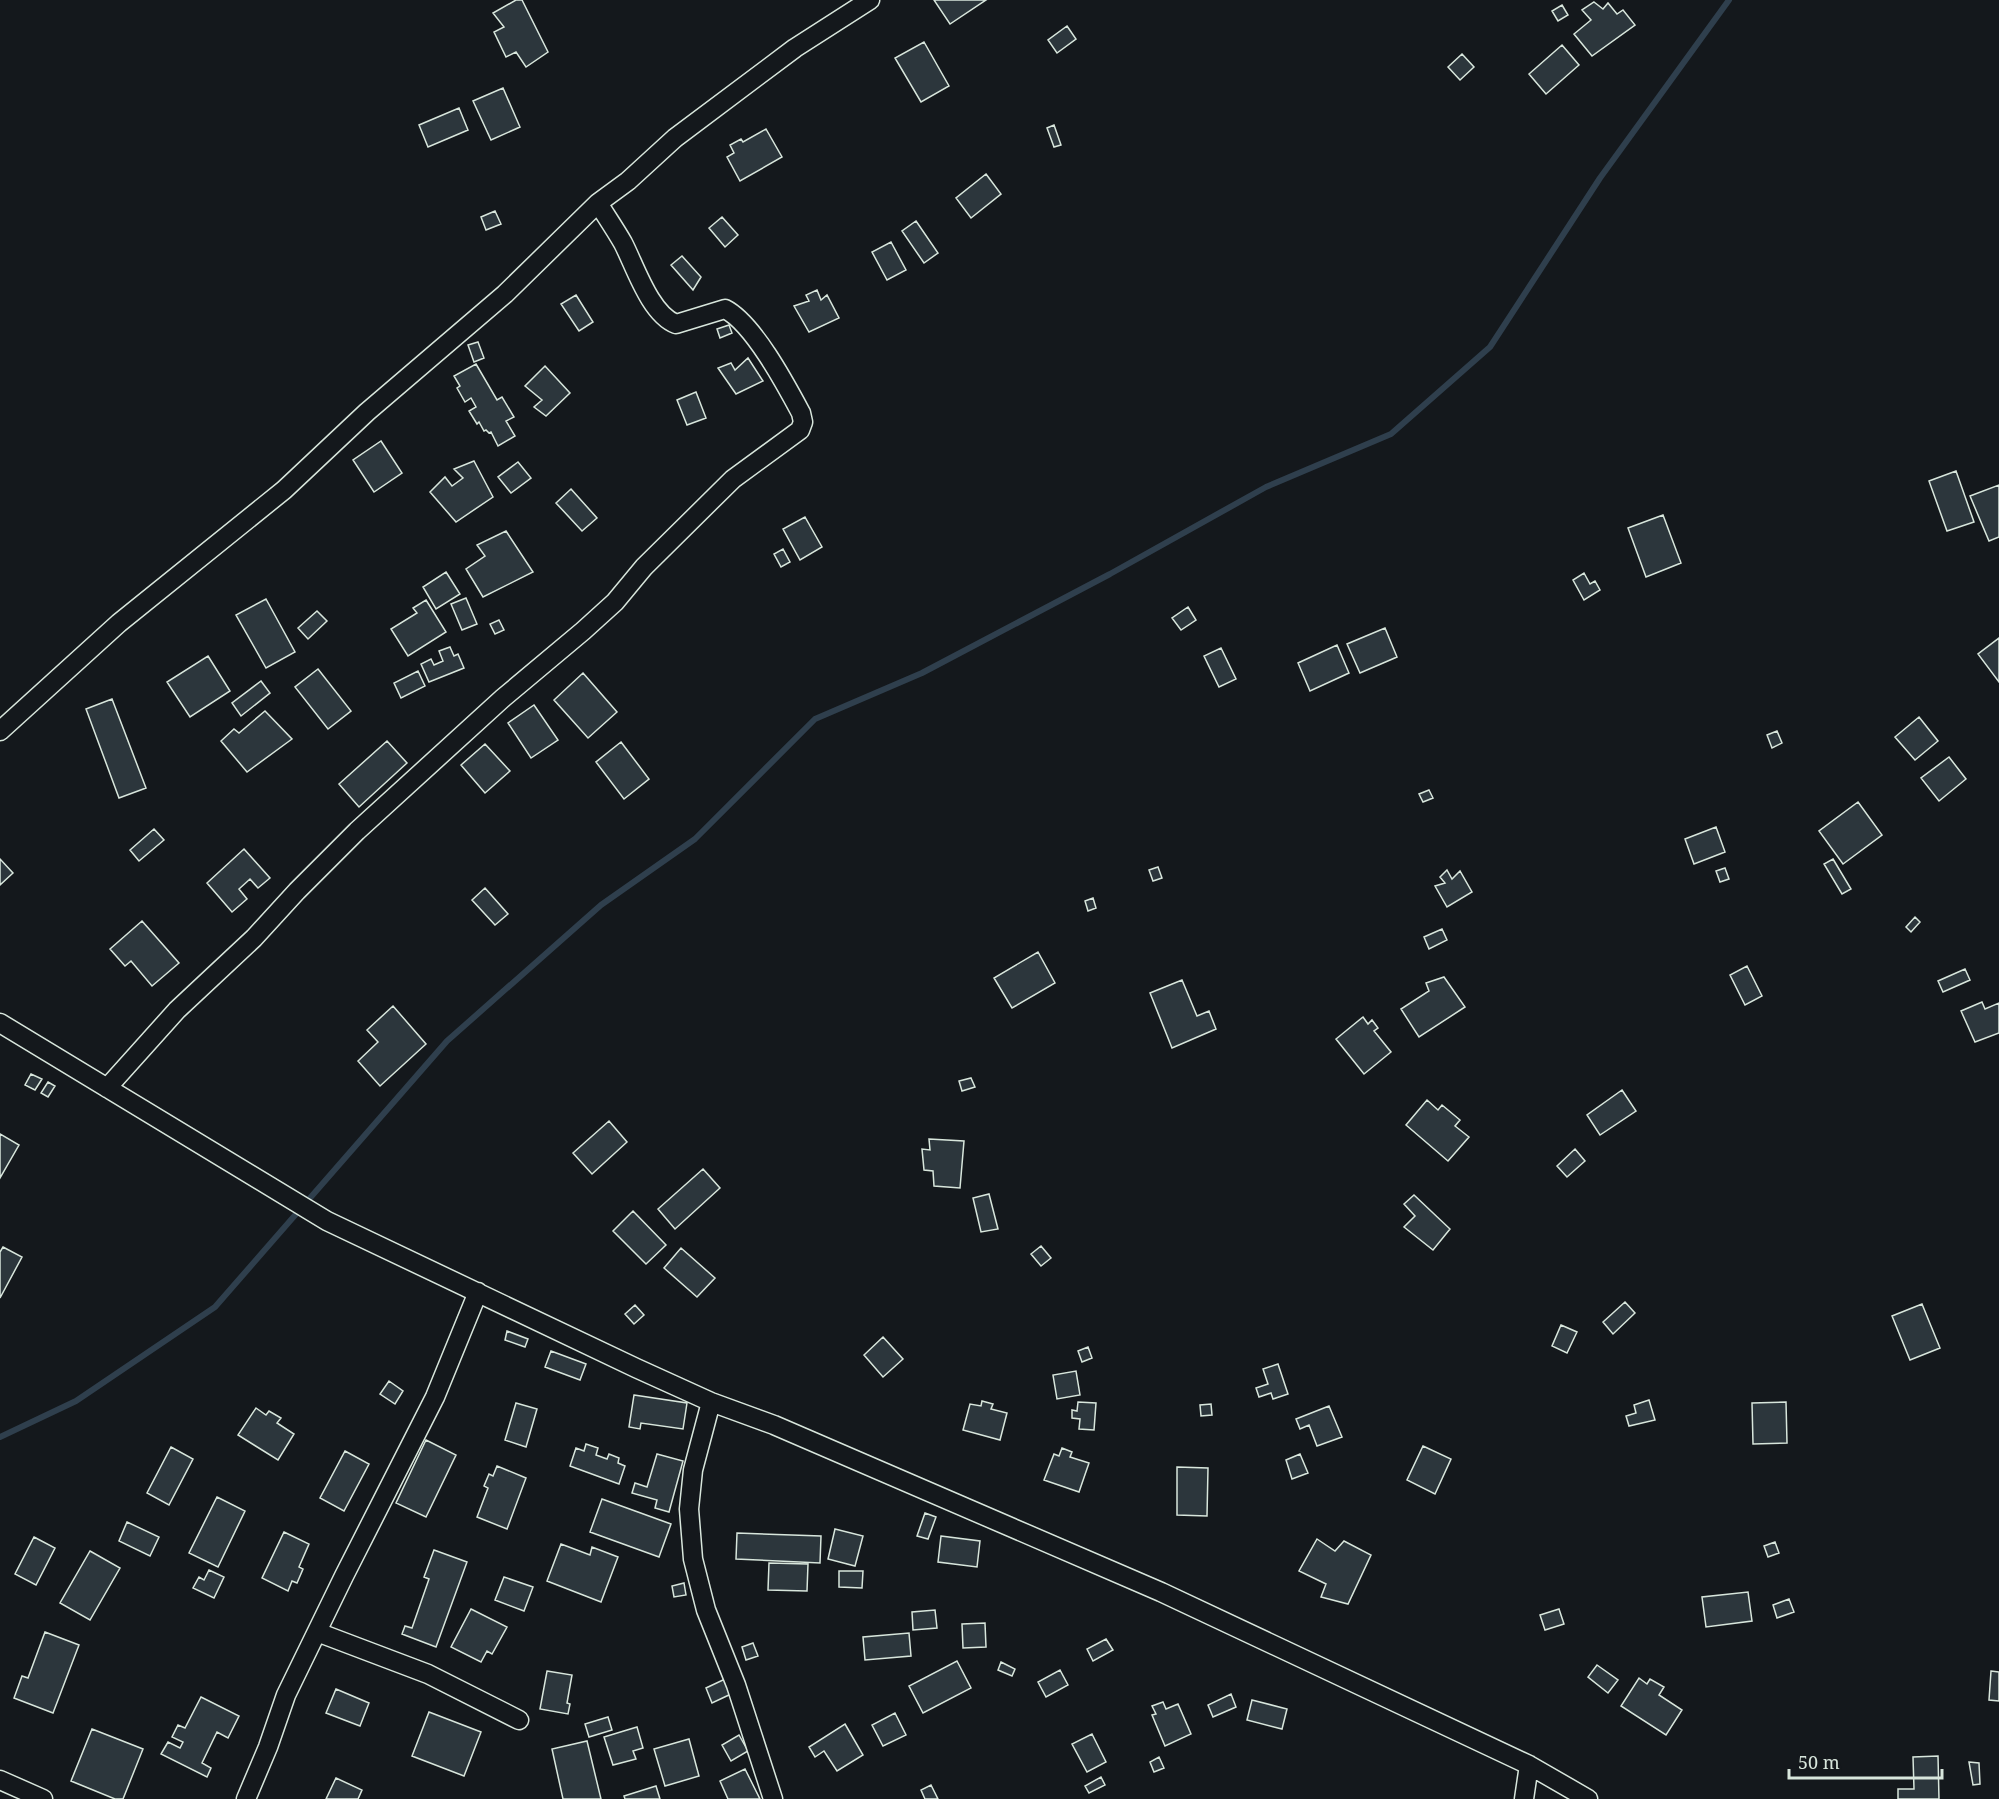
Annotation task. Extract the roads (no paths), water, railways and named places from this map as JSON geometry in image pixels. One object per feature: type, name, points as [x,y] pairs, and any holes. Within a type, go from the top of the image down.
[{"type":"street","points":[[0,731],[118,623],[284,490],[367,412],[505,294],[598,203],[628,181],[675,138],[795,48],[870,0]]},
{"type":"street","points":[[107,1088],[177,1010],[254,938],[357,831],[503,698],[584,631],[615,602],[644,567],[734,479],[800,430],[804,422],[801,413],[752,333],[734,313],[725,309],[676,324],[662,315],[644,287],[622,241],[598,203]]},
{"type":"street","points":[[0,1023],[327,1221],[711,1402],[774,1425],[1150,1587],[1529,1765],[1588,1799]]},
{"type":"street","points":[[246,1799],[268,1747],[286,1695],[435,1397],[478,1292]]},
{"type":"street","points":[[711,1402],[693,1470],[689,1509],[693,1559],[706,1610],[736,1685],[774,1799]]},
{"type":"street","points":[[317,1632],[428,1674],[519,1720]]},
{"type":"street","points":[[1524,1799],[1529,1765]]},
{"type":"street","points":[[0,1780],[42,1799]]},
{"type":"waterway","points":[[0,1437],[76,1401],[215,1307],[447,1041],[601,905],[695,839],[815,719],[922,673],[1110,574],[1266,487],[1391,434],[1490,347],[1600,178],[1729,0]]}]
